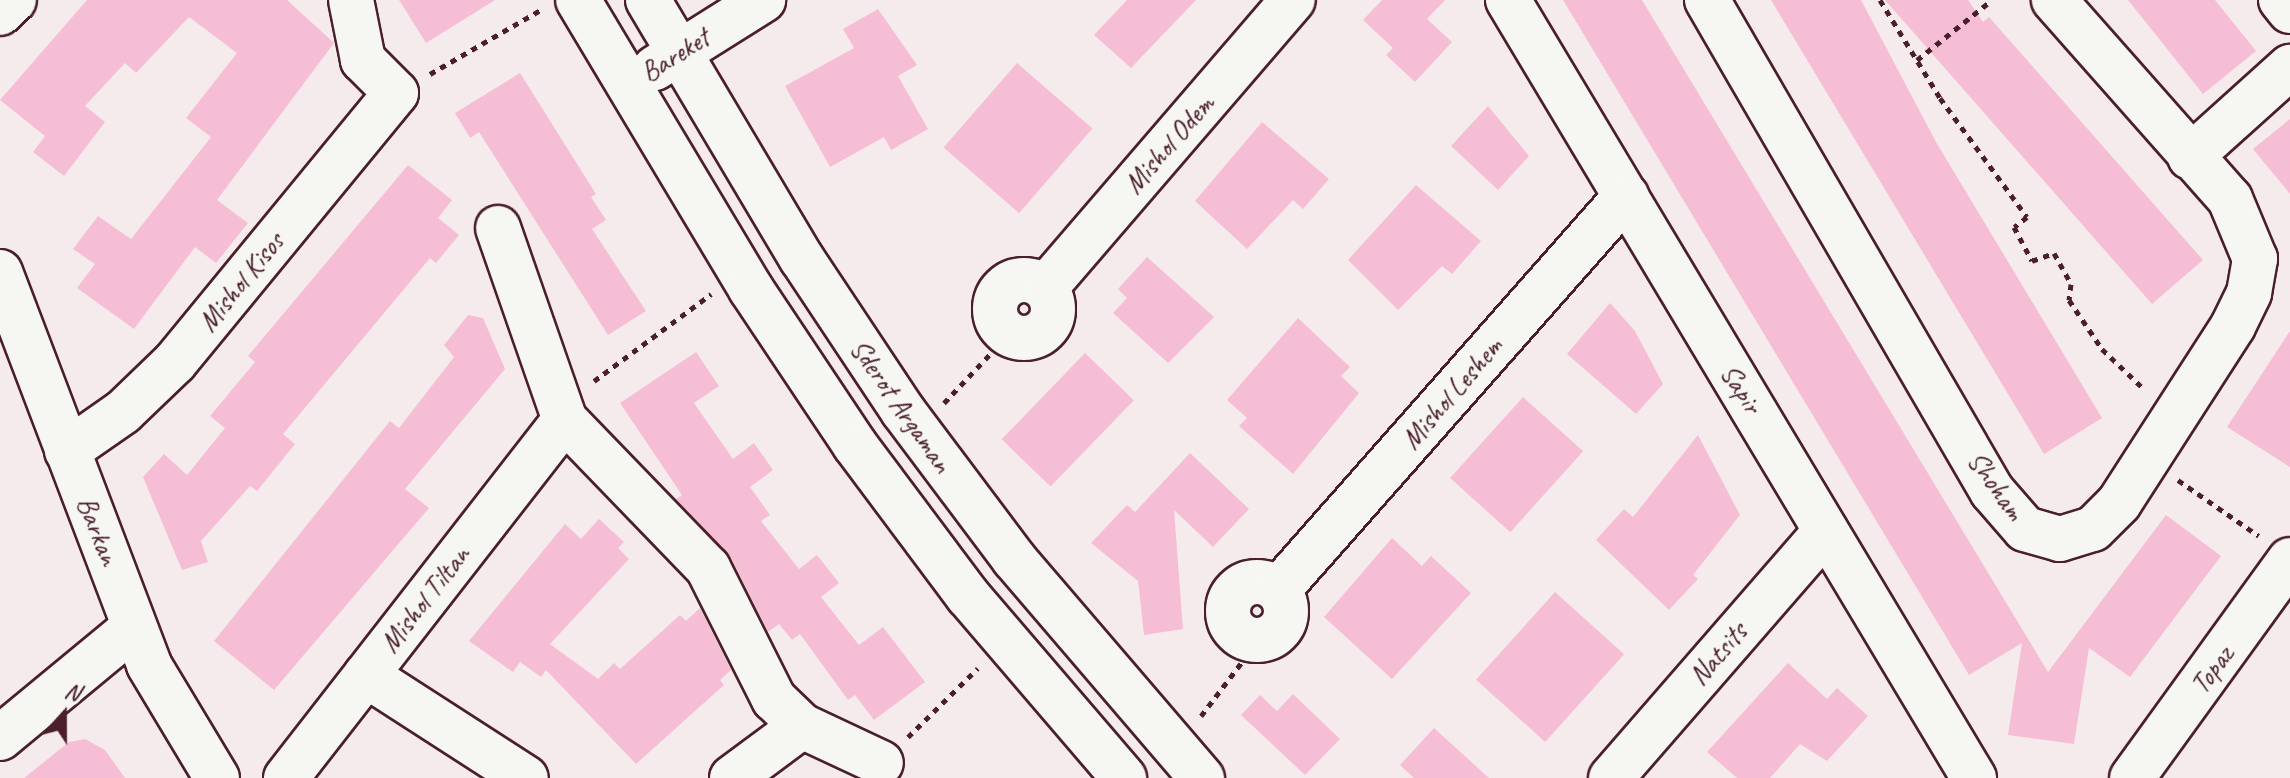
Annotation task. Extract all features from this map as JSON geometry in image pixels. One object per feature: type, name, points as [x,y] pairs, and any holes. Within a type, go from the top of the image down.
[{"type":"street","points":[[0,13],[14,0]]},
{"type":"street","points":[[351,0],[363,60],[396,93]]},
{"type":"street","name":"Sderot Argaman","points":[[578,0],[741,272],[855,445],[1005,641],[1124,778]]},
{"type":"street","name":"Sderot Argaman","points":[[648,0],[802,259],[918,431],[1014,559],[1189,763]]},
{"type":"street","name":"Bareket","points":[[629,84],[763,0]]},
{"type":"street","name":"Mishol Odem","points":[[1009,334],[1026,338],[1046,330],[1054,308],[1045,288],[1293,0]]},
{"type":"street","name":"Sapir","points":[[1508,0],[1974,778]]},
{"type":"street","name":"Shoham","points":[[1707,0],[2009,513],[2043,537],[2077,536],[2107,518],[2242,310],[2255,259],[2244,221],[2054,0]]},
{"type":"street","points":[[2281,0],[2290,11]]},
{"type":"street","points":[[2190,157],[2290,67]]},
{"type":"street","name":"Mishol Kisos","points":[[67,451],[110,423],[175,362],[396,93]]},
{"type":"street","name":"Mishol Leshem","points":[[1258,641],[1279,632],[1285,622],[1286,605],[1278,590],[1626,196]]},
{"type":"street","points":[[498,228],[565,420],[708,568],[774,699],[802,726],[881,763]]},
{"type":"street","name":"Barkan","points":[[0,274],[134,627],[189,741],[217,778]]},
{"type":"street","name":"Mishol Tiltan","points":[[286,778],[565,420]]},
{"type":"street","name":"Natsits","points":[[1611,778],[1826,531]]},
{"type":"street","name":"Topaz","points":[[2132,778],[2277,550]]},
{"type":"street","points":[[0,738],[134,627]]},
{"type":"street","points":[[366,675],[526,778]]},
{"type":"street","points":[[732,778],[802,726]]},
{"type":"street","points":[[1141,778],[1189,763]]},
{"type":"path","points":[[396,93],[557,0]]},
{"type":"path","points":[[1880,0],[1917,60],[2027,217],[2014,227],[2032,261],[2054,253],[2071,284],[2069,300],[2102,349],[2176,415]]},
{"type":"path","points":[[1917,60],[1992,0]]},
{"type":"path","points":[[565,420],[588,385],[741,272]]},
{"type":"path","points":[[918,431],[1009,334]]},
{"type":"path","points":[[2148,458],[2277,550]]},
{"type":"path","points":[[881,763],[1005,641]]},
{"type":"path","points":[[1189,763],[1258,641]]},
{"type":"building","points":[[87,0],[287,0],[334,43],[217,200],[248,223],[216,263],[195,247],[134,329],[77,288],[95,264],[73,249],[98,216],[131,239],[211,137],[186,118],[237,53],[189,17],[136,73],[125,63],[85,106],[105,122],[64,176],[33,152],[45,136],[0,100]]},
{"type":"building","points":[[399,0],[495,0],[426,43]]},
{"type":"building","points":[[1127,0],[1196,0],[1131,68],[1094,35]]},
{"type":"building","points":[[1382,0],[1445,0],[1427,19],[1452,42],[1415,82],[1386,55],[1393,48],[1363,20]]},
{"type":"building","points":[[1563,0],[1642,0],[2048,672],[2166,515],[2221,556],[2130,677],[2089,648],[2074,744],[2008,735],[2022,643],[1969,675]]},
{"type":"building","points":[[1771,0],[1861,0],[1936,142],[2102,418],[2044,454]]},
{"type":"building","points":[[1885,0],[1968,0],[1983,22],[1989,17],[2203,260],[2152,304]]},
{"type":"building","points":[[2128,0],[2215,0],[2256,51],[2203,94]]},
{"type":"building","points":[[878,9],[917,65],[898,76],[928,129],[891,150],[884,137],[830,167],[785,86],[854,48],[843,29]]},
{"type":"building","points":[[1017,63],[1092,129],[1019,213],[944,148]]},
{"type":"building","points":[[520,73],[596,194],[591,197],[606,220],[592,229],[646,311],[608,335],[479,132],[470,138],[455,113]]},
{"type":"building","points":[[1488,106],[1529,156],[1498,190],[1451,146]]},
{"type":"building","points":[[2290,119],[2290,194],[2253,149]]},
{"type":"building","points":[[1262,122],[1329,179],[1303,209],[1293,200],[1247,249],[1195,201]]},
{"type":"building","points":[[408,165],[452,200],[438,218],[459,235],[436,263],[430,258],[283,434],[295,444],[257,491],[250,486],[201,541],[208,562],[182,570],[143,477],[164,454],[187,475],[225,428],[210,416],[255,362],[248,356]]},
{"type":"building","points":[[1416,185],[1481,241],[1452,274],[1442,266],[1398,310],[1348,260]]},
{"type":"building","points":[[1147,257],[1214,317],[1168,363],[1113,313],[1127,298],[1118,289]]},
{"type":"building","points":[[1610,303],[1635,331],[1663,384],[1636,414],[1567,354]]},
{"type":"building","points":[[468,315],[483,318],[505,369],[405,489],[429,508],[274,690],[214,641],[390,421],[399,428],[454,357],[444,345]]},
{"type":"building","points":[[1298,318],[1350,367],[1341,376],[1359,393],[1293,474],[1239,426],[1247,418],[1227,400]]},
{"type":"building","points":[[2290,331],[2290,467],[2227,427]]},
{"type":"building","points":[[696,352],[719,386],[694,403],[733,459],[754,443],[773,470],[750,487],[770,515],[761,521],[799,569],[817,555],[839,583],[821,597],[859,645],[883,627],[925,682],[874,720],[855,695],[848,700],[800,634],[792,640],[779,624],[768,632],[730,556],[676,499],[682,495],[620,403]]},
{"type":"building","points":[[1085,353],[1134,400],[1051,487],[1002,439]]},
{"type":"building","points":[[1523,397],[1583,451],[1510,532],[1450,478]]},
{"type":"building","points":[[1698,435],[1740,515],[1693,575],[1698,579],[1669,610],[1596,540],[1624,509],[1633,517]]},
{"type":"building","points":[[1190,453],[1249,509],[1213,547],[1174,510],[1183,629],[1144,635],[1138,581],[1091,543],[1127,505],[1135,512]]},
{"type":"building","points":[[599,519],[624,542],[618,548],[629,559],[550,644],[598,679],[614,663],[620,669],[680,615],[686,621],[700,608],[731,670],[720,680],[724,685],[636,764],[546,670],[541,677],[520,662],[513,672],[469,641],[565,524],[581,539]]},
{"type":"building","points":[[1392,538],[1422,566],[1431,556],[1471,593],[1392,679],[1324,617]]},
{"type":"building","points":[[1555,592],[1624,654],[1545,742],[1476,680]]},
{"type":"building","points":[[1788,663],[1827,699],[1837,688],[1868,716],[1827,761],[1800,744],[1770,778],[1737,778],[1707,752]]},
{"type":"building","points":[[1293,694],[1340,739],[1305,775],[1241,715],[1260,695],[1277,711]]},
{"type":"building","points":[[1434,728],[1489,778],[1414,778],[1400,765]]},
{"type":"building","points":[[85,739],[105,750],[125,778],[24,778],[69,742]]}]
